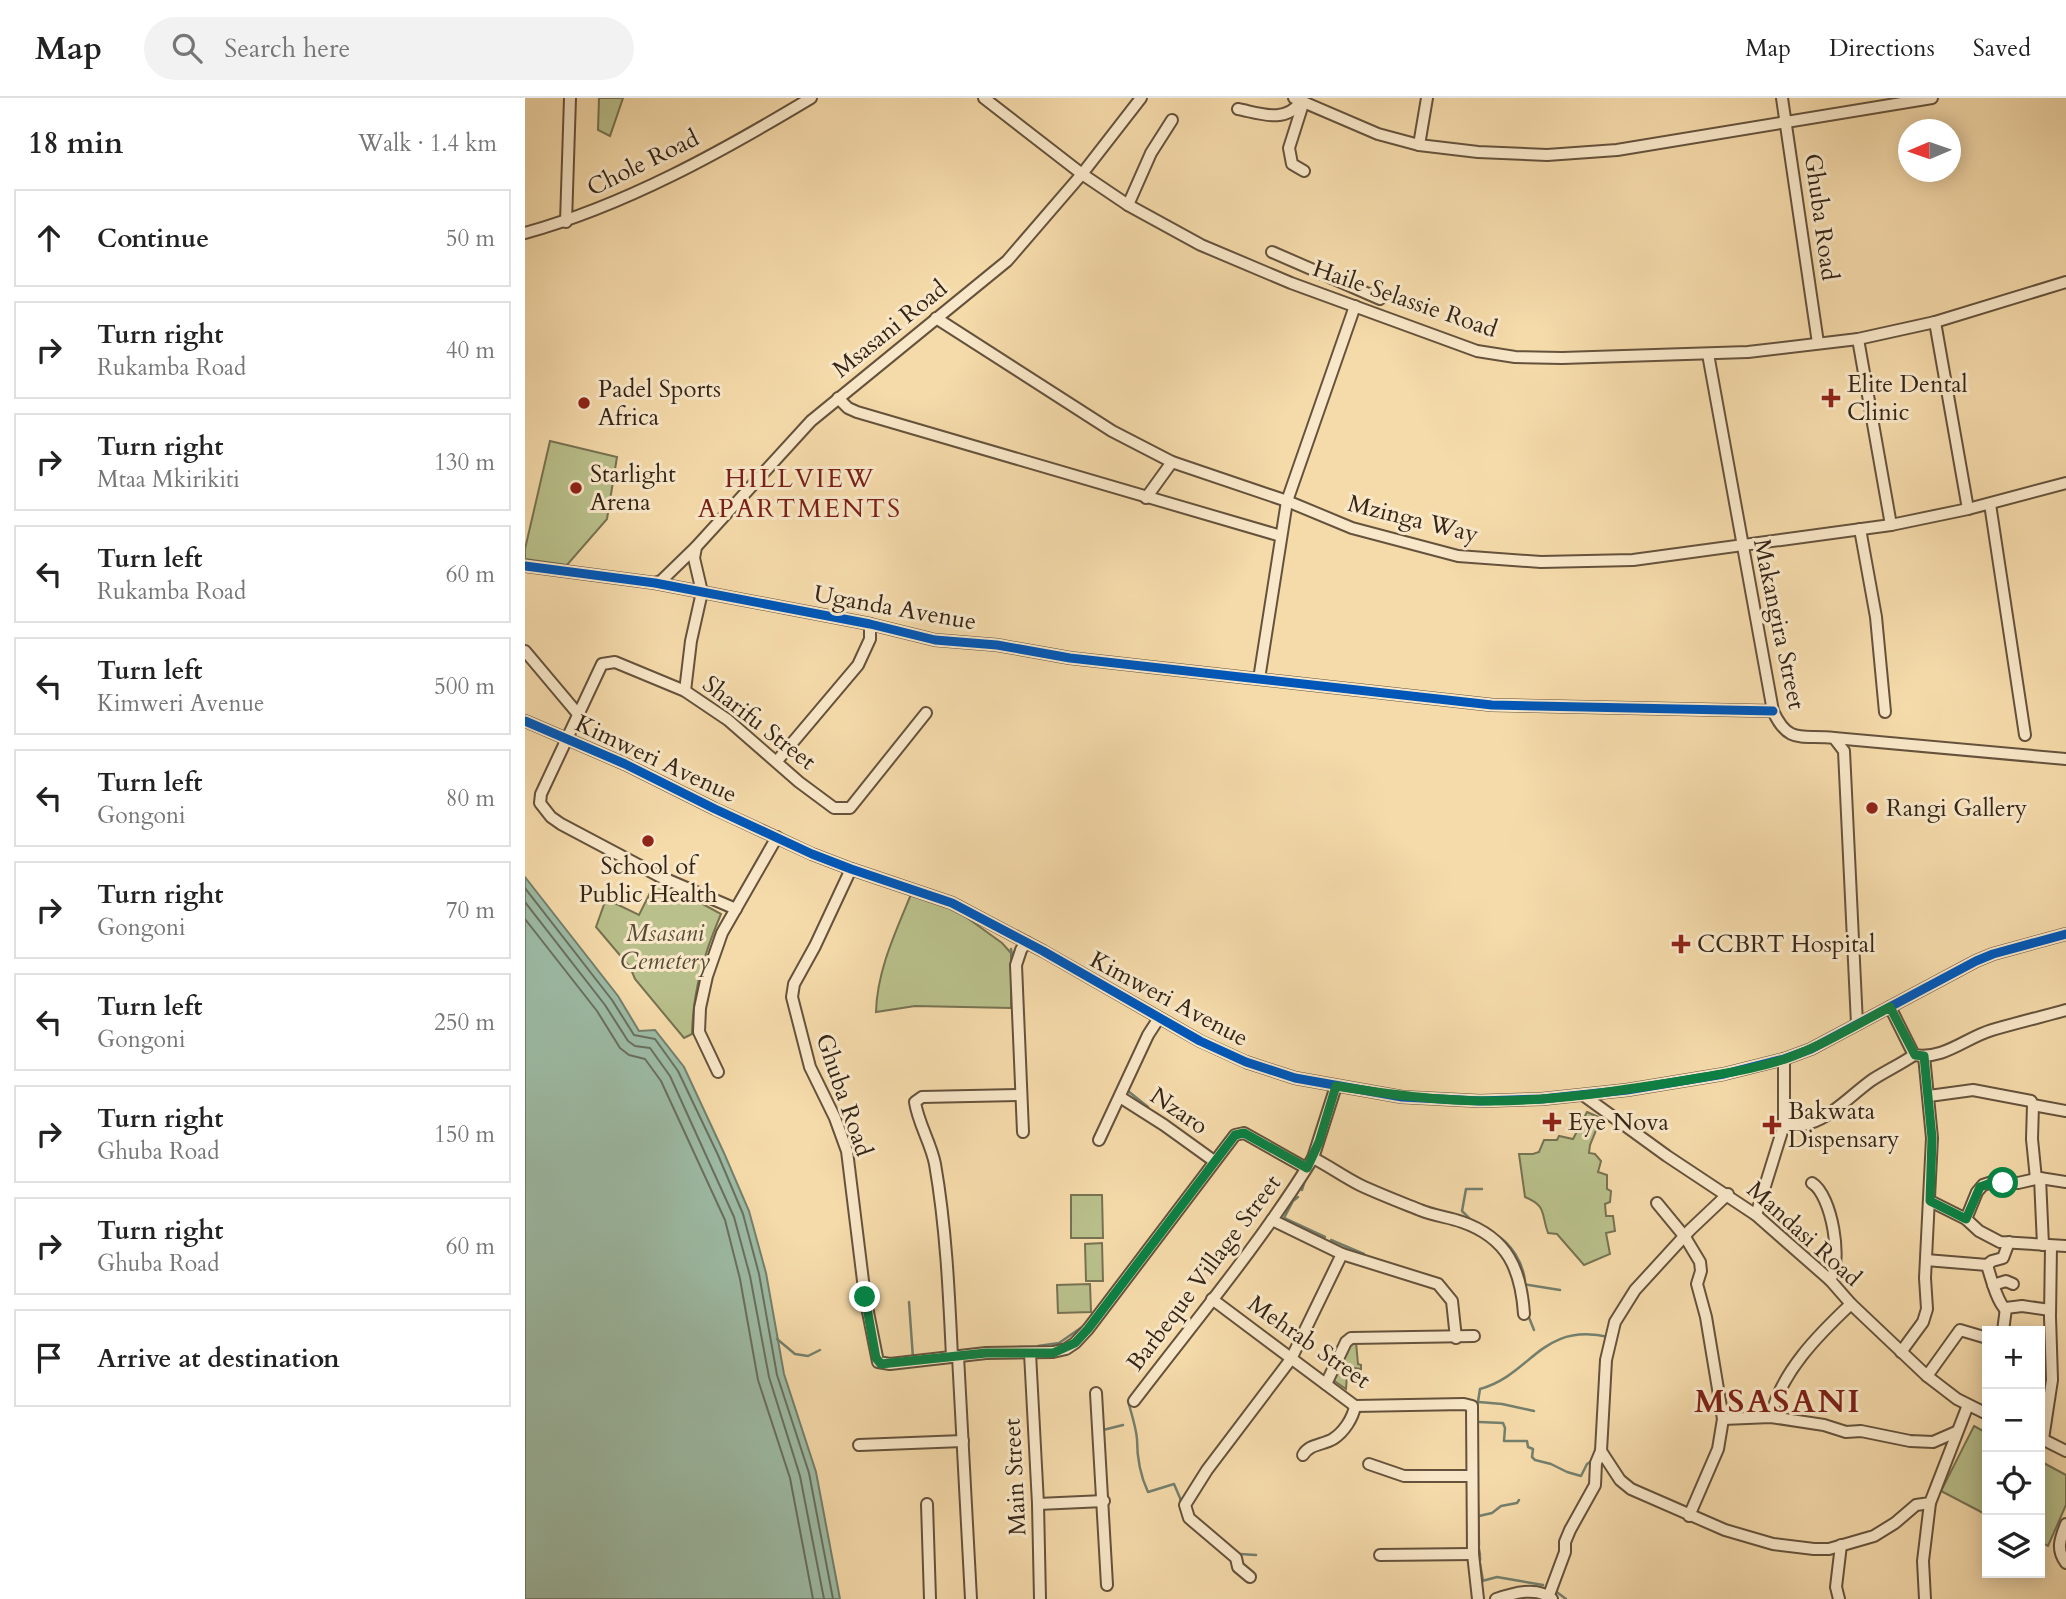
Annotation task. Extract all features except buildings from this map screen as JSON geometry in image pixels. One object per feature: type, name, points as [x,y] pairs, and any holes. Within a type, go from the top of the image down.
[{"type":"street","points":[[566,222],[570,98]]},
{"type":"street","name":"Chole Road","points":[[525,233],[599,210],[668,177],[811,98]]},
{"type":"street","name":"Haile Selassie Road","points":[[984,98],[1082,174],[1128,205],[1201,245],[1291,282],[1476,351],[1515,356],[1628,357],[1748,352],[1858,339],[1935,323],[2066,282]]},
{"type":"street","name":"Msasani Road","points":[[655,583],[661,581],[696,547],[811,421],[1007,261],[1082,174],[1141,98]]},
{"type":"street","points":[[1419,145],[1427,98]]},
{"type":"street","name":"Ghuba Road","points":[[1781,98],[1818,343]]},
{"type":"street","points":[[1299,101],[1378,134],[1419,145],[1478,152],[1547,155],[1617,150],[1932,98]]},
{"type":"street","points":[[1238,109],[1280,116],[1296,108],[1299,101]]},
{"type":"street","points":[[1299,101],[1289,148],[1292,164],[1304,171]]},
{"type":"street","points":[[1128,205],[1151,153],[1172,120]]},
{"type":"street","points":[[1272,252],[1380,299]]},
{"type":"street","points":[[1259,679],[1287,501],[1355,306]]},
{"type":"street","name":"Mzinga Way","points":[[936,318],[1112,430],[1172,462],[1287,501],[1352,528],[1458,556],[1541,562],[1633,560],[1891,525],[1990,504],[2066,483]]},
{"type":"street","points":[[1935,323],[1968,509]]},
{"type":"street","points":[[1858,339],[1891,525]]},
{"type":"street","name":"Makangira Street","points":[[1708,354],[1773,711],[1785,731],[1799,736],[1834,738]]},
{"type":"street","points":[[838,398],[848,408],[857,412],[1281,536]]},
{"type":"street","points":[[1146,498],[1172,462]]},
{"type":"street","points":[[1990,504],[2025,735]]},
{"type":"street","points":[[1860,528],[1876,617],[1885,712]]},
{"type":"street","points":[[685,691],[691,640],[702,592],[694,558],[696,547]]},
{"type":"street","name":"Uganda Avenue","points":[[525,566],[655,583],[870,624],[935,640],[980,643],[1070,658],[1492,705],[1773,711]]},
{"type":"street","points":[[777,761],[858,665],[870,639],[870,624]]},
{"type":"street","points":[[525,651],[578,714]]},
{"type":"street","name":"Sharifu Street","points":[[736,909],[661,877],[551,817],[540,803],[541,794],[599,667],[606,662],[627,666],[685,691],[728,720],[799,782],[834,808],[851,808],[926,713]]},
{"type":"street","name":"Kimweri Avenue","points":[[525,721],[851,869],[952,903],[1212,1048],[1294,1079],[1402,1097],[1480,1101],[1542,1100],[1627,1090],[1724,1074],[1784,1059],[1811,1049],[1985,958],[2066,934]]},
{"type":"street","points":[[1834,738],[2066,759]]},
{"type":"street","points":[[1834,738],[1841,744],[1846,762],[1857,1024]]},
{"type":"street","points":[[718,1072],[699,1032],[700,1008],[707,976],[722,933],[777,837]]},
{"type":"street","name":"Ghuba Road","points":[[851,869],[794,984],[792,997],[810,1067],[835,1118],[846,1151],[865,1297],[876,1358],[881,1364],[986,1353],[1053,1353],[1075,1343],[1230,1140],[1241,1132],[1310,1163]]},
{"type":"street","points":[[1023,1132],[1016,965],[1026,942]]},
{"type":"street","points":[[1890,1007],[1919,1056],[1929,1096],[1932,1138],[1925,1316],[1901,1352]]},
{"type":"street","points":[[1784,1125],[1801,1126],[1814,1122],[1842,1106],[1875,1078],[1919,1056],[1946,1052],[1990,1031],[2066,1010]]},
{"type":"street","points":[[1099,1140],[1148,1035],[1159,1018]]},
{"type":"street","points":[[1756,1215],[1784,1125],[1784,1059]]},
{"type":"street","name":"Barbeque Village Street","points":[[1134,1401],[1272,1220],[1310,1163],[1336,1086]]},
{"type":"street","points":[[1929,1096],[1976,1090],[2066,1111]]},
{"type":"street","points":[[971,1599],[963,1441],[938,1185],[932,1152],[915,1102],[922,1097],[1021,1095]]},
{"type":"street","name":"Mandasi Road","points":[[1583,1095],[1667,1156],[1756,1215],[1830,1280],[1851,1304],[1927,1376],[1982,1412]]},
{"type":"street","name":"Nzaro","points":[[1120,1097],[1214,1161]]},
{"type":"street","points":[[2033,1105],[2032,1139],[2047,1246],[2050,1310],[2051,1398],[2045,1422]]},
{"type":"street","points":[[1310,1163],[1424,1212],[1464,1223],[1488,1236],[1515,1267],[1520,1280],[1524,1314]]},
{"type":"street","points":[[1966,1219],[1977,1192],[1983,1185],[1994,1182],[2018,1183],[2038,1178],[2066,1182]]},
{"type":"street","points":[[1812,1183],[1821,1190],[1834,1228],[1835,1273],[1830,1280]]},
{"type":"street","points":[[1369,1464],[1404,1476],[1472,1476],[1473,1554],[1477,1594],[1497,1599],[1525,1596],[1532,1591],[1551,1597],[1565,1552],[1565,1542],[1595,1485],[1601,1451],[1606,1360],[1615,1322],[1635,1290],[1728,1194]]},
{"type":"street","points":[[1930,1201],[1966,1219],[1979,1231],[1996,1240],[2066,1246]]},
{"type":"street","points":[[1657,1203],[1685,1237],[1700,1262],[1701,1271],[1697,1284],[1706,1317],[1723,1419],[1718,1449],[1689,1516]]},
{"type":"street","points":[[1272,1220],[1342,1254],[1438,1284],[1452,1301],[1456,1338]]},
{"type":"street","points":[[1926,1260],[1987,1265],[2003,1258],[2009,1242]]},
{"type":"street","points":[[1250,1577],[1238,1567],[1236,1558],[1189,1518],[1185,1505],[1207,1470],[1291,1359],[1342,1254]]},
{"type":"street","points":[[1987,1265],[2001,1306],[2006,1310]]},
{"type":"street","points":[[1993,1285],[2006,1281],[2013,1284]]},
{"type":"street","name":"Mehrab Street","points":[[1212,1299],[1355,1405],[1469,1406],[1473,1409],[1472,1476]]},
{"type":"street","points":[[1771,1417],[1782,1387],[1796,1366],[1813,1343],[1851,1304]]},
{"type":"street","points":[[2004,1326],[2006,1308],[2015,1306],[2050,1310]]},
{"type":"street","points":[[1927,1376],[1960,1330],[1982,1337]]},
{"type":"street","points":[[1325,1384],[1346,1342],[1351,1338],[1474,1336]]},
{"type":"street","name":"Main Street","points":[[1030,1353],[1040,1599]]},
{"type":"street","points":[[2045,1364],[2052,1365]]},
{"type":"street","points":[[1096,1393],[1107,1585]]},
{"type":"street","points":[[1303,1455],[1307,1449],[1335,1438],[1353,1417],[1355,1405]]},
{"type":"street","points":[[1925,1599],[1923,1561],[1930,1503],[1968,1405]]},
{"type":"street","points":[[1723,1419],[1771,1417],[1910,1441],[1933,1442],[1956,1432]]},
{"type":"street","points":[[2056,1444],[2066,1437]]},
{"type":"street","points":[[2045,1440],[2066,1451]]},
{"type":"street","points":[[859,1445],[963,1441]]},
{"type":"street","points":[[1601,1451],[1620,1480],[1631,1489],[1725,1530],[1773,1544],[1829,1549],[1874,1536],[1916,1505],[1930,1503]]},
{"type":"street","points":[[1038,1504],[1104,1501]]},
{"type":"street","points":[[927,1504],[930,1599]]},
{"type":"street","points":[[2066,1524],[2059,1548],[2066,1563]]},
{"type":"street","points":[[1839,1599],[1836,1587],[1841,1545]]},
{"type":"street","points":[[1380,1555],[1473,1554]]},
{"type":"green space","points":[[599,98],[623,98],[610,136],[598,130]]},
{"type":"green space","name":"Starlight Arena","points":[[550,441],[617,457],[607,519],[567,565],[525,559]]},
{"type":"green space","name":"Msasani Cemetery","points":[[657,879],[721,914],[701,973],[692,1034],[684,1038],[596,927],[606,899],[639,915]]},
{"type":"green space","points":[[912,892],[948,904],[1002,943],[1011,953],[1011,1008],[915,1006],[876,1012],[884,966]]},
{"type":"green space","points":[[1587,1112],[1601,1118],[1589,1153],[1595,1154],[1601,1161],[1598,1172],[1607,1175],[1607,1189],[1611,1191],[1610,1202],[1605,1204],[1606,1216],[1613,1216],[1615,1231],[1606,1233],[1610,1254],[1584,1265],[1557,1234],[1548,1233],[1540,1207],[1525,1197],[1519,1154],[1539,1152],[1544,1140],[1557,1140],[1559,1136],[1573,1139]]},
{"type":"green space","points":[[1071,1195],[1102,1195],[1103,1238],[1071,1238]]},
{"type":"green space","points":[[1102,1243],[1103,1281],[1086,1281],[1085,1244]]},
{"type":"green space","points":[[1090,1284],[1091,1312],[1058,1313],[1057,1285]]},
{"type":"green space","points":[[1350,1342],[1356,1342],[1361,1369],[1355,1368],[1347,1375],[1346,1389],[1333,1380]]},
{"type":"green space","points":[[1974,1426],[1982,1430],[1982,1512],[1941,1491]]},
{"type":"green space","points":[[2045,1464],[2066,1475],[2066,1505],[2048,1546],[2045,1544]]},
{"type":"water","points":[[525,877],[618,996],[639,1031],[655,1030],[684,1067],[724,1153],[749,1211],[766,1273],[784,1374],[816,1472],[840,1599],[525,1599]]},
{"type":"waterway","points":[[1011,949],[1013,959]]},
{"type":"waterway","points":[[1128,1091],[1148,1107]]},
{"type":"waterway","points":[[1154,1112],[1164,1119]]},
{"type":"waterway","points":[[1094,1137],[1100,1126]]},
{"type":"waterway","points":[[1302,1190],[1306,1177]]},
{"type":"waterway","points":[[1472,1221],[1462,1211],[1466,1189],[1482,1189]]},
{"type":"waterway","points":[[1298,1197],[1284,1218],[1325,1237]]},
{"type":"waterway","points":[[1496,1235],[1507,1243],[1515,1254],[1524,1274],[1525,1281],[1522,1281]]},
{"type":"waterway","points":[[1331,1240],[1364,1254]]},
{"type":"waterway","points":[[1522,1284],[1560,1290]]},
{"type":"waterway","points":[[909,1302],[913,1358]]},
{"type":"waterway","points":[[1528,1315],[1534,1330]]},
{"type":"waterway","points":[[1038,1346],[1059,1343],[1085,1325]]},
{"type":"waterway","points":[[1477,1408],[1480,1389],[1498,1382],[1552,1343],[1586,1334],[1609,1337]]},
{"type":"waterway","points":[[777,1339],[795,1354],[808,1356],[820,1350]]},
{"type":"waterway","points":[[1019,1347],[1029,1347]]},
{"type":"waterway","points":[[1128,1401],[1136,1430],[1139,1466],[1148,1492],[1174,1484],[1183,1514]]},
{"type":"waterway","points":[[1479,1402],[1534,1411]]},
{"type":"waterway","points":[[1475,1422],[1477,1437]]},
{"type":"waterway","points":[[1479,1422],[1503,1423],[1504,1441],[1527,1441],[1528,1447],[1533,1449],[1532,1457],[1535,1460],[1567,1472],[1581,1476],[1587,1464],[1593,1460]]},
{"type":"waterway","points":[[1103,1430],[1123,1425]]},
{"type":"waterway","points":[[1479,1516],[1519,1500]]},
{"type":"waterway","points":[[1478,1505],[1479,1545]]},
{"type":"waterway","points":[[1479,1549],[1480,1555]]},
{"type":"waterway","points":[[1240,1554],[1256,1555]]},
{"type":"waterway","points":[[1480,1564],[1483,1581]]},
{"type":"waterway","points":[[1480,1584],[1497,1577],[1543,1585]]},
{"type":"waterway","points":[[1554,1590],[1566,1599]]},
{"type":"cycle path","points":[[525,566],[655,583],[870,624],[935,640],[997,645],[1070,658],[1492,705],[1773,711]]},
{"type":"cycle path","points":[[525,721],[625,764],[812,854],[952,903],[1043,951],[1200,1041],[1246,1062],[1295,1078],[1402,1097],[1480,1101],[1542,1099],[1627,1090],[1724,1074],[1784,1059],[1811,1049],[1976,961],[2066,934]]},
{"type":"place","name":"Elite Dental Clinic","points":[[1831,398]]},
{"type":"place","name":"Padel Sports Africa","points":[[584,403]]},
{"type":"place","name":"Starlight Arena","points":[[576,488]]},
{"type":"place","name":"Rangi Gallery","points":[[1872,808]]},
{"type":"place","name":"School of Public Health","points":[[648,841]]},
{"type":"place","name":"CCBRT Hospital","points":[[1681,944]]},
{"type":"place","name":"Eye Nova","points":[[1552,1122]]},
{"type":"place","name":"Bakwata Dispensary","points":[[1772,1125]]},
{"type":"district","name":"HILLVIEW APARTMENTS","points":[[800,493]]},
{"type":"district","name":"MSASANI","points":[[1778,1402]]},
{"type":"route","points":[[865,1297],[876,1358],[881,1364],[986,1353],[1053,1353],[1075,1343],[1088,1329],[1235,1135],[1244,1133],[1307,1168],[1319,1142],[1336,1086],[1402,1097],[1480,1101],[1542,1100],[1627,1090],[1724,1074],[1784,1059],[1811,1049],[1890,1007],[1915,1055],[1924,1056],[1932,1138],[1930,1201],[1966,1219],[1980,1187],[1994,1182],[2003,1183]]}]
